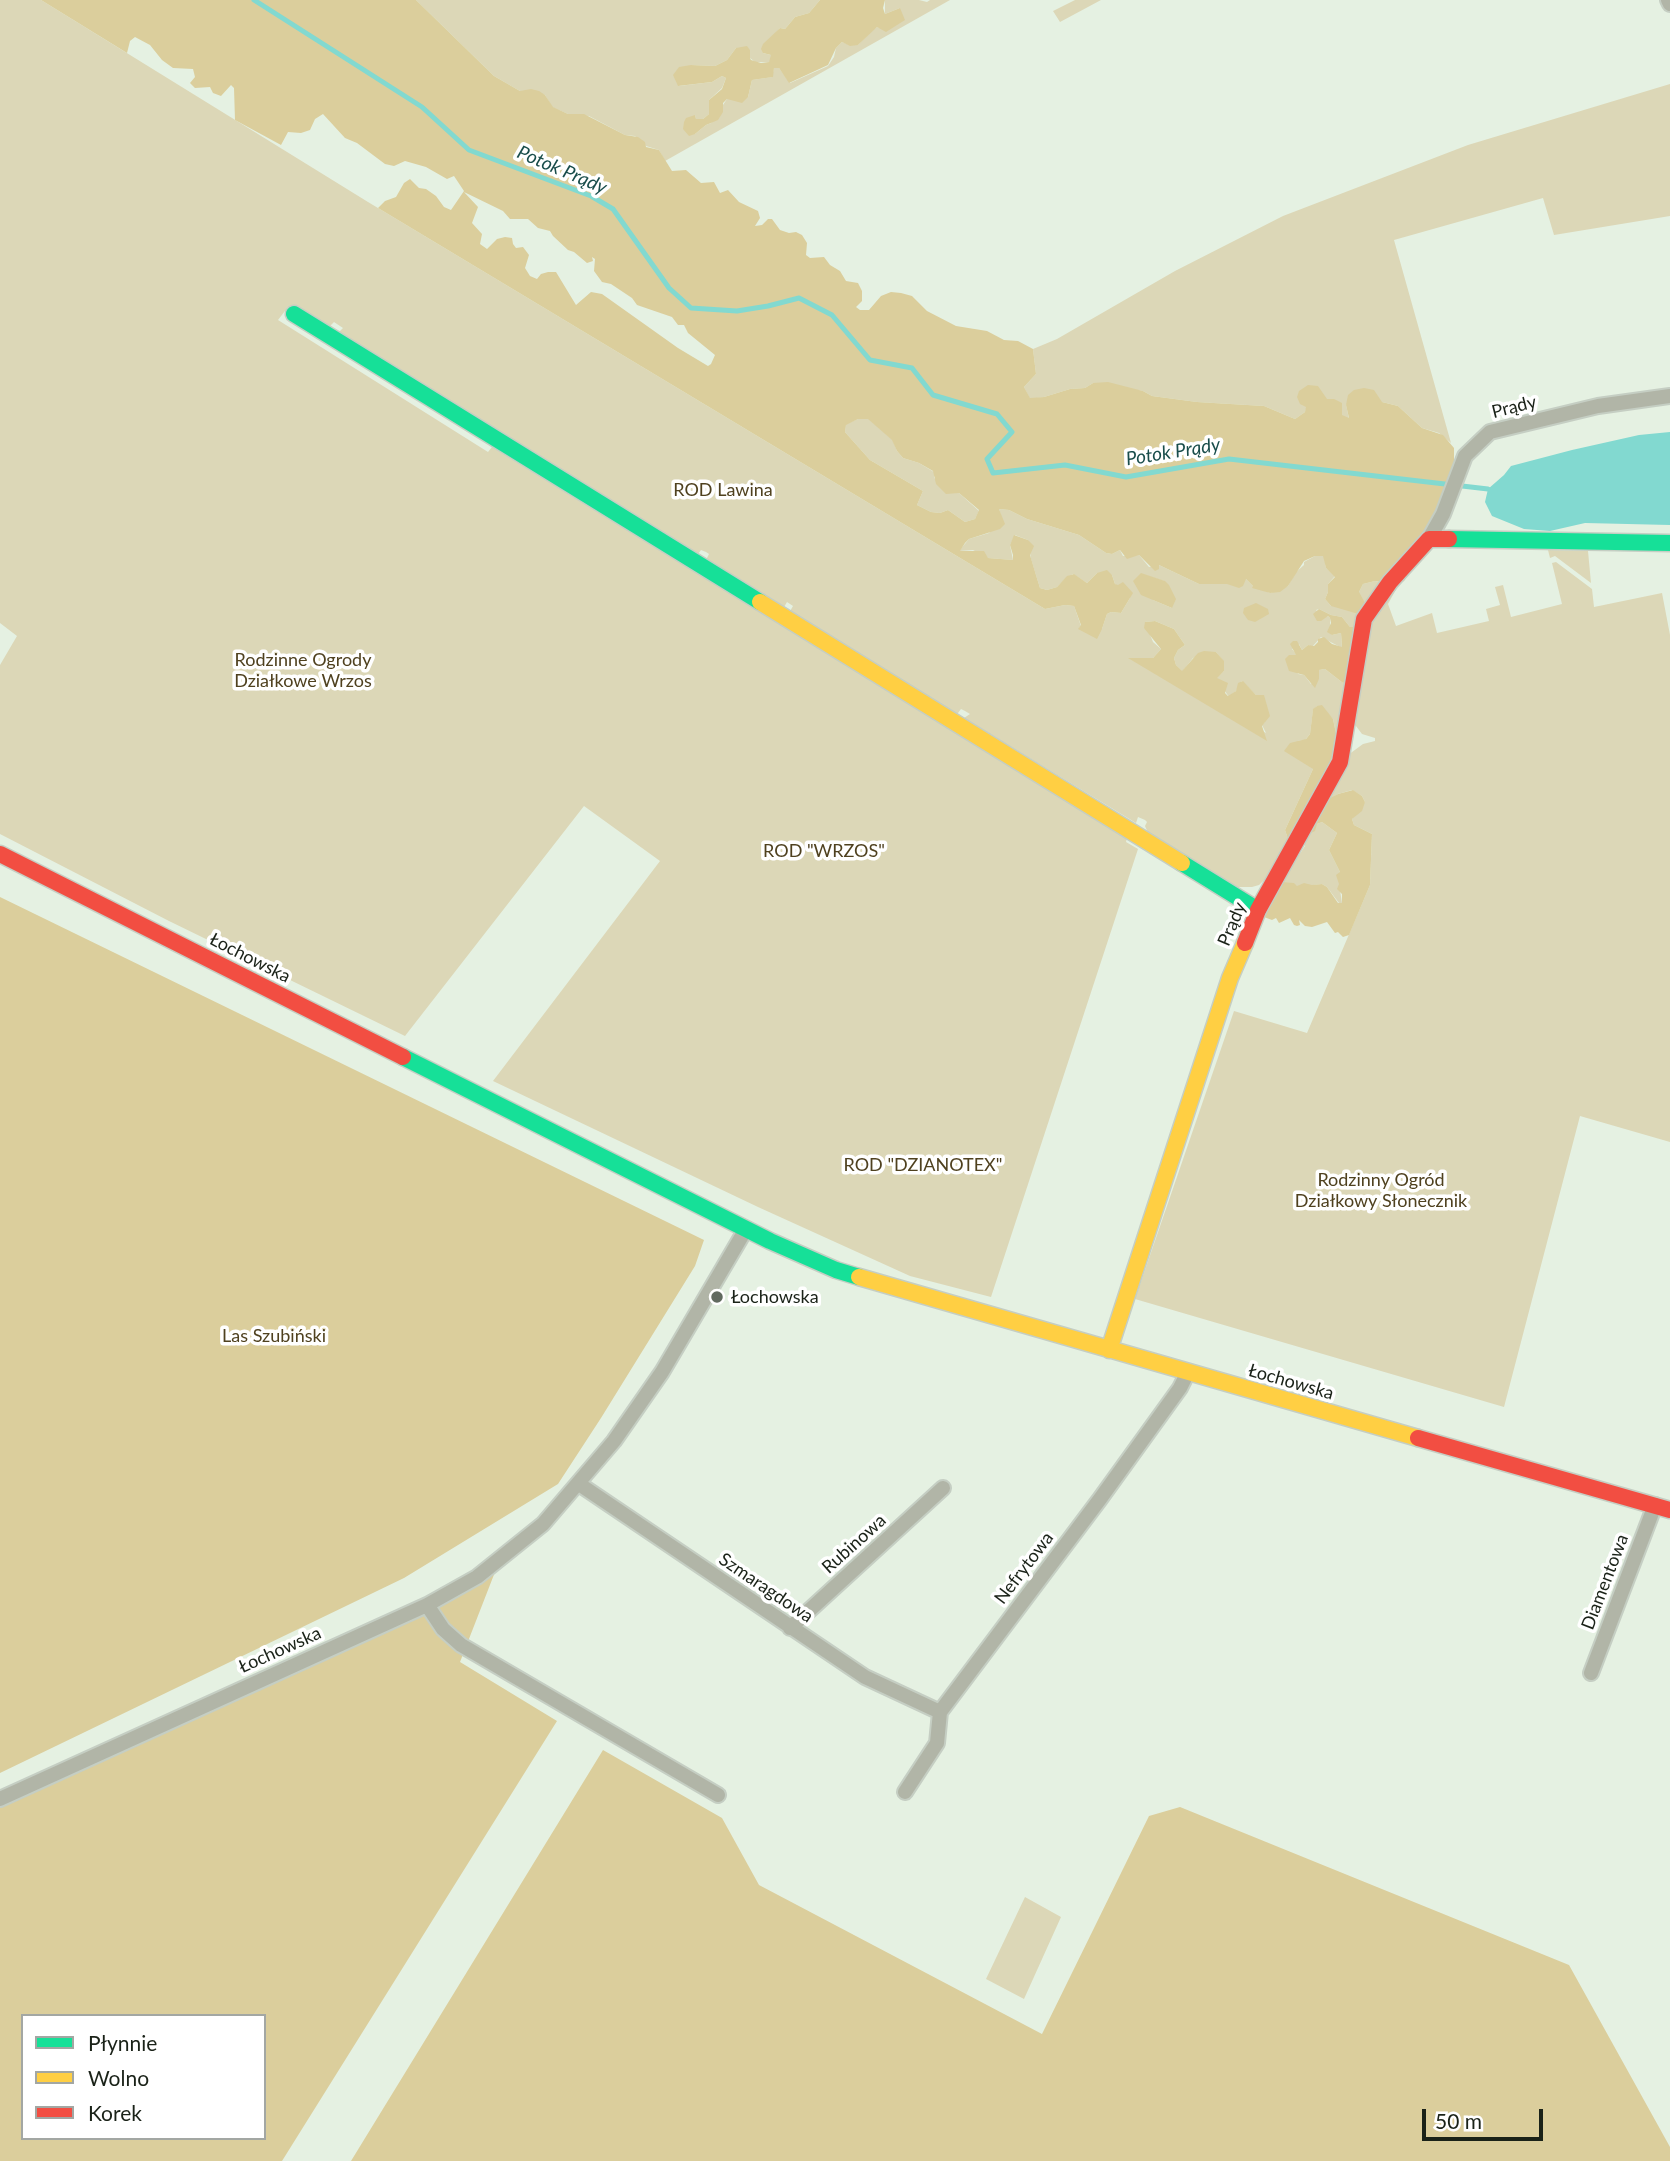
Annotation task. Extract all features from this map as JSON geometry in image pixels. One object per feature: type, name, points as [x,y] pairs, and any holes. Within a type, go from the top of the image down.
[{"type":"street","points":[[294,314],[1258,910]]},
{"type":"street","name":"Prądy","points":[[1109,1350],[1230,978],[1258,910],[1340,762],[1364,619],[1390,582],[1429,539],[1443,514],[1465,456],[1490,432],[1598,407],[1670,396]]},
{"type":"street","points":[[1429,539],[1670,543]]},
{"type":"street","name":"Łochowska","points":[[0,854],[794,1253],[855,1276],[1662,1507]]},
{"type":"street","name":"Łochowska","points":[[0,1799],[427,1605],[477,1577],[543,1524],[614,1441],[640,1406],[746,1229]]},
{"type":"street","name":"Nefrytowa","points":[[905,1792],[937,1743],[940,1712],[1100,1499],[1180,1388],[1188,1372]]},
{"type":"street","name":"Szmaragdowa","points":[[579,1484],[864,1677],[940,1712]]},
{"type":"street","name":"Rubinowa","points":[[790,1628],[943,1488]]},
{"type":"street","name":"Diamentowa","points":[[1591,1673],[1662,1507]]},
{"type":"street","points":[[427,1605],[443,1629],[461,1646],[718,1795]]},
{"type":"green space","points":[[0,0],[41,0],[368,202],[1045,609],[1074,606],[1081,626],[1079,628],[1102,629],[1107,614],[1121,613],[1130,598],[1115,584],[1112,575],[1097,573],[1087,583],[1073,574],[1057,587],[1047,590],[1040,588],[1028,540],[1015,535],[1010,545],[1013,560],[988,558],[973,550],[959,551],[969,539],[989,533],[1002,519],[999,509],[1009,510],[1027,519],[1079,535],[1106,553],[1112,554],[1120,550],[1123,556],[1139,555],[1149,567],[1159,565],[1199,584],[1233,584],[1245,578],[1253,586],[1270,593],[1288,586],[1304,562],[1315,556],[1324,556],[1326,568],[1335,576],[1328,584],[1325,599],[1331,606],[1359,592],[1363,584],[1375,581],[1387,584],[1360,629],[1350,627],[1342,617],[1316,610],[1323,618],[1330,618],[1332,635],[1341,633],[1342,648],[1321,637],[1312,647],[1308,645],[1302,650],[1299,644],[1292,649],[1297,655],[1291,655],[1298,674],[1304,675],[1311,684],[1319,679],[1319,670],[1325,669],[1343,683],[1348,681],[1340,753],[1333,719],[1317,706],[1313,710],[1310,734],[1305,740],[1298,741],[1313,769],[1285,830],[1288,839],[1280,865],[1259,885],[1238,887],[1149,835],[1145,820],[1138,817],[1136,823],[964,718],[970,714],[965,711],[961,709],[955,717],[789,613],[793,606],[787,602],[783,609],[705,562],[709,554],[706,552],[701,550],[696,557],[335,336],[343,328],[334,322],[327,329],[288,307],[278,320],[488,452],[492,447],[1127,838],[1126,842],[1138,849],[991,1297],[910,1276],[493,1081],[660,861],[584,806],[405,1036],[169,921],[0,834],[0,665],[17,636],[0,623]],"holes":[[[1141,574],[1164,581],[1172,608],[1153,600]],[[1155,621],[1174,629],[1185,645],[1178,650],[1174,658],[1182,672],[1193,658],[1216,652],[1224,662],[1224,671],[1216,678],[1229,697],[1242,681],[1256,695],[1266,733],[1130,658],[1153,658],[1161,649],[1153,642],[1145,622]]]},
{"type":"green space","points":[[41,0],[416,0],[494,76],[520,91],[539,91],[553,107],[568,114],[584,114],[625,135],[638,137],[645,142],[646,147],[659,150],[672,171],[686,170],[701,183],[714,182],[720,193],[728,190],[739,202],[758,211],[760,218],[755,226],[772,219],[780,230],[802,235],[807,243],[806,255],[810,258],[824,257],[840,271],[846,281],[858,283],[862,291],[862,301],[856,307],[860,310],[869,310],[881,296],[891,292],[901,293],[912,296],[927,311],[956,326],[987,331],[1004,340],[1018,341],[1033,349],[1036,374],[1024,387],[1030,398],[1108,382],[1152,396],[1264,406],[1295,419],[1305,412],[1306,407],[1300,404],[1297,397],[1299,391],[1308,385],[1318,386],[1327,399],[1342,403],[1342,415],[1349,418],[1346,405],[1348,395],[1354,390],[1364,388],[1374,390],[1382,402],[1398,406],[1422,428],[1443,435],[1454,448],[1457,467],[1410,572],[1404,581],[1396,585],[1375,581],[1363,584],[1359,592],[1365,603],[1362,615],[1331,606],[1325,599],[1328,584],[1335,577],[1326,568],[1323,556],[1304,561],[1288,586],[1280,592],[1270,593],[1252,588],[1246,579],[1239,588],[1227,584],[1199,584],[1159,565],[1159,569],[1155,571],[1139,555],[1127,559],[1120,550],[1112,554],[1106,553],[1079,535],[1027,519],[1009,510],[999,509],[1005,524],[1000,529],[969,539],[965,543],[960,551],[984,551],[988,558],[1013,560],[1010,545],[1014,535],[1028,540],[1034,546],[1030,555],[1040,588],[1047,590],[1057,587],[1067,576],[1074,574],[1087,583],[1097,573],[1107,570],[1115,584],[1123,582],[1133,593],[1121,613],[1107,614],[1097,639],[1078,629],[1081,625],[1074,606],[1045,609],[378,208],[385,201],[396,197],[404,183],[410,179],[419,188],[436,196],[444,207],[451,210],[464,191],[454,176],[447,179],[426,167],[405,161],[394,166],[385,164],[357,143],[345,138],[323,114],[315,119],[310,130],[301,133],[288,132],[281,145],[235,120],[234,88],[231,85],[221,96],[213,93],[210,87],[195,88],[190,83],[195,77],[193,69],[173,68],[162,60],[150,45],[135,37],[130,41],[127,53]],"holes":[[[464,192],[503,211],[510,219],[528,219],[538,228],[550,231],[568,250],[587,263],[593,261],[592,257],[595,259],[594,271],[602,282],[611,284],[632,298],[637,305],[672,317],[678,325],[684,325],[688,333],[715,355],[711,364],[708,366],[678,348],[602,294],[591,292],[576,305],[556,272],[541,274],[537,279],[530,276],[525,268],[529,255],[523,247],[516,248],[512,238],[497,239],[487,249],[480,244],[482,234],[472,223],[478,207]],[[858,419],[868,419],[892,440],[903,458],[933,471],[936,484],[946,494],[959,493],[979,510],[975,519],[965,522],[948,510],[931,512],[917,505],[923,491],[870,460],[845,432],[846,425]]]},
{"type":"green space","points":[[416,0],[820,0],[809,13],[795,17],[785,29],[780,28],[775,34],[763,53],[771,55],[769,62],[755,62],[750,58],[750,50],[736,48],[727,60],[715,66],[691,65],[679,86],[712,82],[722,76],[726,78],[722,88],[709,100],[709,114],[703,119],[696,119],[695,115],[695,134],[711,123],[727,99],[748,97],[752,80],[772,77],[774,68],[779,68],[790,83],[828,66],[836,48],[842,42],[858,45],[870,32],[877,27],[881,28],[900,8],[885,14],[885,0],[950,0],[665,161],[659,150],[646,146],[635,136],[625,135],[589,116],[568,114],[552,107],[545,95],[520,91],[494,76]]},
{"type":"green space","points":[[820,0],[885,0],[885,14],[900,8],[905,20],[886,32],[877,27],[858,45],[850,46],[842,42],[828,65],[789,83],[779,68],[774,68],[773,77],[752,80],[748,97],[742,103],[727,99],[723,103],[723,112],[718,120],[689,136],[683,129],[686,118],[695,115],[696,119],[703,119],[709,114],[709,100],[722,89],[726,78],[722,76],[712,82],[678,86],[673,75],[679,67],[715,66],[727,60],[736,48],[747,46],[751,60],[769,62],[771,55],[763,53],[763,44],[780,28],[785,29],[795,17],[809,13]]},
{"type":"green space","points":[[1075,0],[1101,0],[1060,22],[1053,11]]},
{"type":"green space","points":[[1670,84],[1670,216],[1554,235],[1543,198],[1394,240],[1451,443],[1439,433],[1422,428],[1398,406],[1382,402],[1346,404],[1349,419],[1307,407],[1305,412],[1295,419],[1264,406],[1152,396],[1143,391],[1093,383],[1085,388],[1030,399],[1024,387],[1036,374],[1033,349],[1057,339],[1175,271],[1283,216],[1468,145]]},
{"type":"green space","points":[[868,418],[893,440],[903,458],[934,472],[934,478],[959,493],[979,511],[975,519],[965,522],[948,510],[931,512],[917,505],[923,491],[870,460],[845,432],[846,424]]},
{"type":"green space","points":[[1548,550],[1588,551],[1591,583],[1555,556],[1550,558]]},
{"type":"green space","name":"Rodzinny Ogród Działkowy Słonecznik","points":[[1556,562],[1592,589],[1594,607],[1662,593],[1670,635],[1670,1142],[1580,1116],[1504,1407],[1135,1299],[1234,1011],[1307,1033],[1370,885],[1372,834],[1354,825],[1352,819],[1365,802],[1362,796],[1352,790],[1328,800],[1348,755],[1363,744],[1375,741],[1375,738],[1362,734],[1353,722],[1364,631],[1399,584],[1388,604],[1396,626],[1432,613],[1437,633],[1489,621],[1486,609],[1500,605],[1495,587],[1503,585],[1511,617],[1562,604],[1552,563]]},
{"type":"green space","points":[[1141,573],[1165,581],[1169,585],[1176,599],[1172,608],[1141,595],[1133,581]]},
{"type":"green space","points":[[1256,603],[1268,609],[1269,614],[1255,622],[1248,620],[1243,613],[1244,608]]},
{"type":"green space","points":[[1319,609],[1342,617],[1350,627],[1355,627],[1348,681],[1343,683],[1325,669],[1319,670],[1315,688],[1304,675],[1289,671],[1285,659],[1289,655],[1296,655],[1290,644],[1293,641],[1297,641],[1302,650],[1308,645],[1314,646],[1318,639],[1324,637],[1332,644],[1342,647],[1341,633],[1332,635],[1327,632],[1330,618],[1328,616],[1317,621],[1313,614]]},
{"type":"green space","points":[[1155,621],[1174,629],[1185,645],[1178,650],[1174,658],[1182,671],[1198,653],[1216,652],[1224,661],[1224,671],[1217,678],[1228,683],[1225,693],[1228,696],[1236,691],[1238,683],[1243,681],[1256,695],[1264,695],[1270,716],[1262,726],[1267,741],[1128,658],[1153,658],[1161,649],[1144,628],[1145,622]]},
{"type":"green space","points":[[1322,705],[1333,719],[1340,753],[1328,799],[1353,790],[1362,796],[1365,802],[1362,811],[1352,819],[1354,825],[1372,834],[1370,885],[1349,935],[1343,937],[1338,932],[1335,933],[1327,922],[1312,927],[1305,926],[1299,920],[1300,925],[1297,926],[1290,918],[1279,923],[1276,918],[1272,920],[1264,917],[1281,882],[1294,883],[1297,886],[1304,883],[1322,884],[1338,903],[1342,903],[1336,875],[1340,872],[1329,850],[1337,833],[1322,822],[1309,834],[1288,839],[1285,830],[1313,769],[1284,751],[1290,743],[1306,739],[1310,734],[1313,709]]},
{"type":"green space","points":[[1322,822],[1337,833],[1329,850],[1340,872],[1342,903],[1322,884],[1297,887],[1281,882],[1305,846],[1304,841],[1317,824]]},
{"type":"green space","name":"Las Szubiński","points":[[0,897],[704,1240],[695,1266],[558,1484],[404,1578],[0,1773]]},
{"type":"green space","points":[[495,1572],[460,1662],[557,1721],[282,2161],[0,2161],[0,1808]]},
{"type":"green space","points":[[603,1750],[722,1818],[759,1885],[1042,2034],[1149,1816],[1180,1807],[1569,1965],[1670,2147],[1670,2161],[351,2161]]},
{"type":"green space","points":[[1025,1897],[1061,1917],[1024,1999],[986,1979]]},
{"type":"water","points":[[1670,432],[1670,525],[1585,523],[1550,531],[1524,529],[1492,516],[1485,502],[1488,489],[1511,466],[1639,435]]},
{"type":"waterway","name":"Potok Prądy","points":[[254,0],[422,107],[469,150],[591,196],[613,209],[669,288],[691,308],[737,311],[799,298],[832,315],[870,360],[912,368],[933,395],[997,414],[1012,432],[987,459],[993,473],[1065,465],[1126,477],[1229,459],[1488,489]]},
{"type":"traffic: fast","points":[[294,314],[760,602]]},
{"type":"traffic: fast","points":[[1449,539],[1670,543]]},
{"type":"traffic: fast","points":[[1182,863],[1258,910]]},
{"type":"traffic: fast","points":[[403,1057],[770,1241],[836,1270],[859,1277]]},
{"type":"traffic: slow","points":[[760,602],[1182,863]]},
{"type":"traffic: slow","points":[[1109,1350],[1230,978],[1245,943]]},
{"type":"traffic: slow","points":[[859,1277],[1418,1438]]},
{"type":"traffic: jam","points":[[1245,943],[1258,910],[1340,762],[1364,619],[1390,582],[1429,539],[1449,539]]},
{"type":"traffic: jam","points":[[0,854],[403,1057]]},
{"type":"traffic: jam","points":[[1418,1438],[1670,1510]]},
{"type":"place","name":"Łochowska","points":[[717,1297]]},
{"type":"park label","name":"ROD Lawina","points":[[723,490]]},
{"type":"park label","name":"Rodzinne Ogrody Działkowe Wrzos","points":[[303,670]]},
{"type":"park label","name":"ROD \"WRZOS\"","points":[[824,851]]},
{"type":"park label","name":"ROD \"DZIANOTEX\"","points":[[923,1165]]}]
